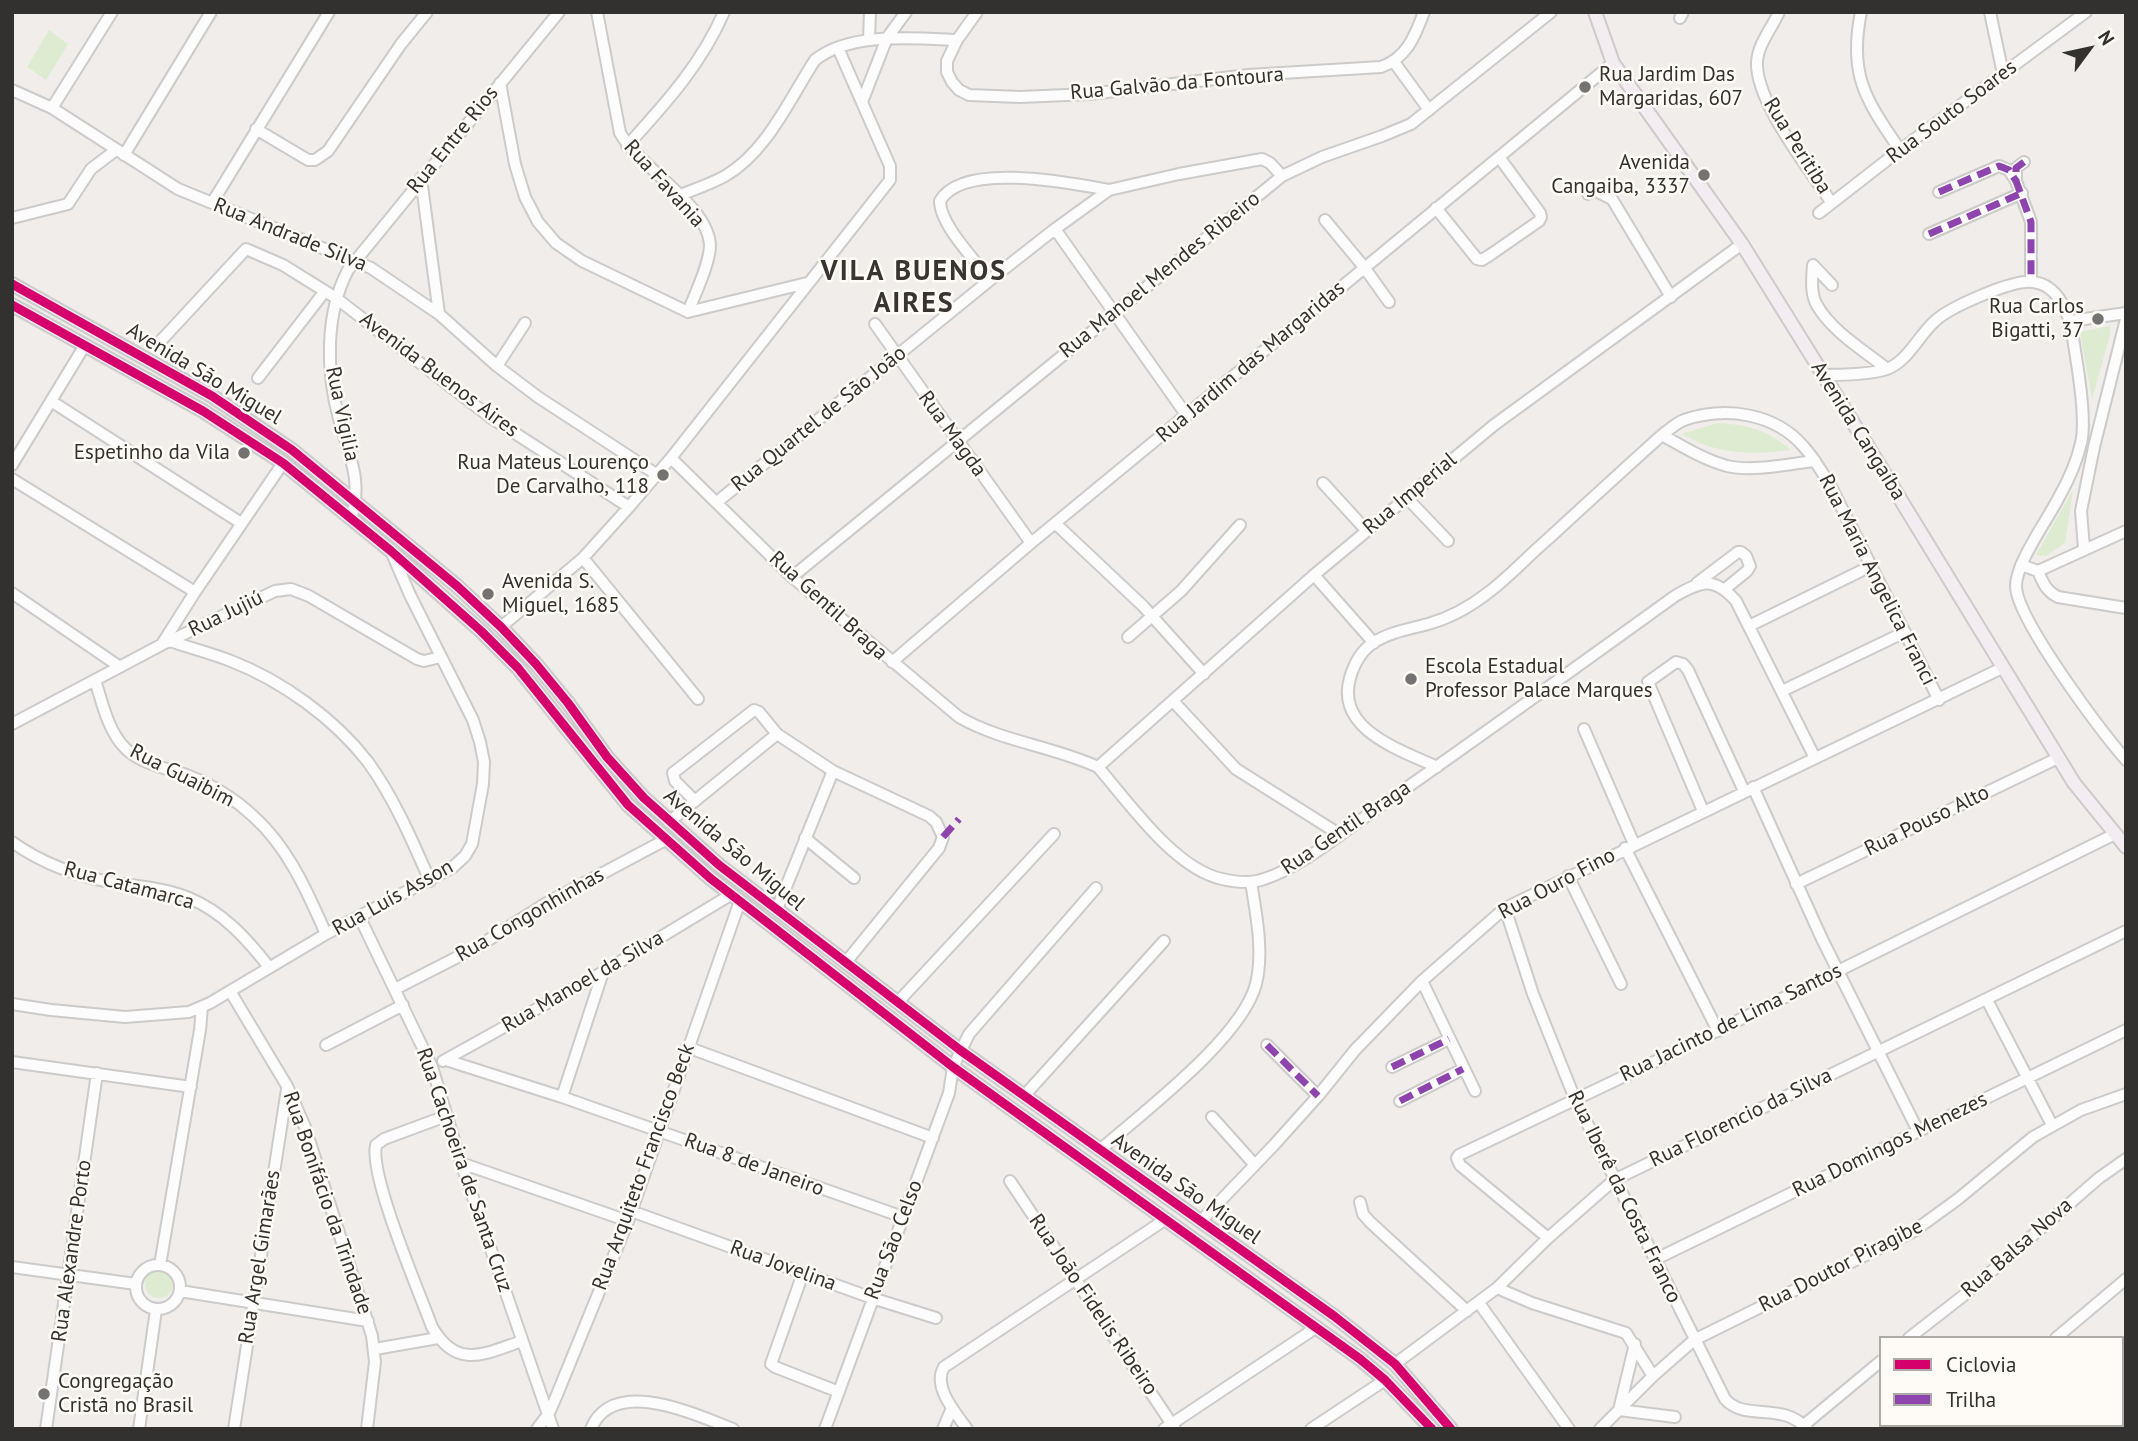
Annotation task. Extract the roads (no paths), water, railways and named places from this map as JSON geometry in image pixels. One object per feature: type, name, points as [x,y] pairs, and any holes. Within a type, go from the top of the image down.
[{"type":"main road","name":"Avenida Cangaíba","points":[[1594,12],[1613,63],[1742,244],[2058,758],[2074,783],[2126,847]]},
{"type":"main road","name":"Avenida São Miguel","points":[[12,284],[146,358],[230,407],[276,438],[457,586],[501,627],[568,703],[607,757],[669,822],[719,865],[960,1050],[1334,1316],[1395,1364],[1451,1429]]},
{"type":"main road","name":"Avenida São Miguel","points":[[12,305],[203,411],[283,463],[446,598],[518,668],[602,775],[664,840],[953,1067],[1317,1327],[1385,1380],[1432,1429]]},
{"type":"street","points":[[51,108],[112,12]]},
{"type":"street","points":[[12,218],[68,204],[94,166],[116,154],[211,12]]},
{"type":"street","points":[[212,203],[329,12]]},
{"type":"street","points":[[256,129],[308,160],[321,158],[401,44],[427,12]]},
{"type":"street","name":"Rua Entre Rios","points":[[348,270],[559,12]]},
{"type":"street","name":"Rua Favania","points":[[597,12],[620,133],[627,146],[680,195],[699,219],[710,244],[709,254],[688,312]]},
{"type":"street","points":[[627,146],[684,82],[712,39],[724,12]]},
{"type":"street","points":[[869,40],[870,12]]},
{"type":"street","points":[[862,102],[887,38],[906,12]]},
{"type":"street","points":[[680,195],[727,175],[739,165],[762,141],[815,60],[822,54],[869,40],[887,38],[957,40],[977,12]]},
{"type":"street","points":[[1424,12],[1411,42],[1394,62],[1429,110]]},
{"type":"street","name":"Rua Peritiba","points":[[1779,12],[1763,41],[1757,61],[1763,93],[1831,201]]},
{"type":"street","points":[[1861,12],[1857,33],[1858,75],[1874,111],[1900,150]]},
{"type":"street","points":[[1990,12],[2003,74]]},
{"type":"street","name":"Rua Souto Soares","points":[[1819,213],[1831,201],[2086,12]]},
{"type":"street","name":"Rua Manoel Mendes Ribeiro","points":[[792,578],[1282,176],[1322,157],[1400,130],[1550,13]]},
{"type":"street","name":"Rua Galvão da Fontoura","points":[[957,40],[947,61],[947,72],[959,90],[969,95],[982,96],[1090,94],[1248,75],[1381,66],[1394,62]]},
{"type":"street","points":[[501,627],[583,558],[629,507],[671,458],[890,180],[890,166],[838,48]]},
{"type":"street","name":"Rua Jardim das Margaridas","points":[[892,662],[1031,543],[1613,63]]},
{"type":"street","points":[[500,83],[515,164],[525,197],[538,222],[556,243],[582,261],[688,312],[807,283]]},
{"type":"street","name":"Rua Andrade Silva","points":[[12,90],[51,108],[116,154],[178,189],[356,260],[400,285],[439,314],[497,366],[652,478]]},
{"type":"street","points":[[1436,208],[1477,260],[1490,255],[1539,221],[1540,213],[1499,157]]},
{"type":"street","name":"Rua Quartel de São João","points":[[717,502],[990,280],[1109,190],[1262,159],[1270,163],[1282,176]]},
{"type":"street","points":[[2016,181],[2016,168],[2024,162]]},
{"type":"street","points":[[1939,192],[1999,166],[2009,170],[2022,193],[2033,231],[2031,281]]},
{"type":"street","points":[[990,280],[940,210],[940,201],[950,189],[972,181],[1025,177],[1109,190]]},
{"type":"street","points":[[421,178],[439,314]]},
{"type":"street","points":[[1588,194],[1596,191],[1612,199],[1671,297]]},
{"type":"street","points":[[1928,234],[2022,193]]},
{"type":"street","points":[[1325,220],[1389,302]]},
{"type":"street","points":[[1055,229],[1187,416]]},
{"type":"street","name":"Rua Imperial","points":[[1098,767],[1366,530],[1494,425],[1742,244]]},
{"type":"street","name":"Avenida Buenos Aires","points":[[156,346],[246,249],[283,265],[336,298],[490,417],[629,507]]},
{"type":"street","points":[[1832,285],[1812,265],[1812,289],[1818,307],[1842,332],[1887,369]]},
{"type":"street","name":"Rua Vigilia","points":[[348,270],[336,298],[331,334],[333,388],[357,487],[351,519]]},
{"type":"street","points":[[1824,375],[1887,369],[1908,352],[1935,320],[1997,289],[2031,281],[2048,287],[2060,299],[2071,321],[2081,394],[2082,441],[2061,495],[2021,565],[2016,577],[2016,590],[2020,605],[2037,636],[2105,736],[2126,760]]},
{"type":"street","points":[[258,378],[325,291]]},
{"type":"street","points":[[2071,321],[2126,313]]},
{"type":"street","points":[[2084,548],[2081,511],[2126,319]]},
{"type":"street","points":[[497,366],[525,323]]},
{"type":"street","name":"Rua Magda","points":[[875,324],[1031,543]]},
{"type":"street","points":[[12,465],[85,345]]},
{"type":"street","points":[[51,401],[241,523]]},
{"type":"street","name":"Rua Maria Angelica Franci","points":[[1662,435],[1682,421],[1718,413],[1758,417],[1783,429],[1803,445],[1815,461],[1939,700]]},
{"type":"street","points":[[1437,766],[1378,738],[1365,729],[1356,717],[1349,701],[1348,686],[1353,667],[1374,643],[1400,631],[1448,616],[1488,593],[1662,435],[1690,452],[1727,466],[1762,467],[1815,461]]},
{"type":"street","points":[[2082,441],[2094,447]]},
{"type":"street","name":"Rua Gentil Braga","points":[[671,458],[792,578],[959,717],[975,726],[1098,767],[1170,849],[1188,865],[1209,876],[1225,880],[1251,882],[1277,874],[1437,766],[1741,552],[1750,566],[1725,589]]},
{"type":"street","points":[[283,463],[195,592],[166,643],[231,661],[281,686],[343,735],[367,761],[391,799],[430,881]]},
{"type":"street","points":[[12,479],[195,592]]},
{"type":"street","points":[[1323,483],[1366,530]]},
{"type":"street","points":[[1406,497],[1448,541]]},
{"type":"street","points":[[1055,524],[1153,615],[1204,674]]},
{"type":"street","points":[[1128,637],[1181,591],[1240,526]]},
{"type":"street","points":[[2021,565],[2038,571],[2126,531]]},
{"type":"street","name":"Rua Luís Asson","points":[[13,1008],[125,1017],[173,1015],[202,1007],[326,934],[430,881],[465,856],[472,844],[483,784],[481,742],[473,720],[391,551]]},
{"type":"street","points":[[583,558],[698,699]]},
{"type":"street","points":[[1749,626],[1871,566]]},
{"type":"street","points":[[2038,571],[2044,586],[2058,597],[2126,608]]},
{"type":"street","points":[[1314,575],[1374,643]]},
{"type":"street","points":[[1695,585],[1705,583],[1725,589],[1736,601],[1815,758]]},
{"type":"street","name":"Rua Jujiú","points":[[12,724],[166,643],[275,590],[290,589],[309,596],[417,659],[424,661],[441,657]]},
{"type":"street","points":[[12,593],[120,667]]},
{"type":"street","points":[[1782,691],[1905,632]]},
{"type":"street","points":[[1703,811],[1648,682],[1676,662],[1683,664],[1688,670],[1918,1131]]},
{"type":"street","name":"Rua Ouro Fino","points":[[1201,1221],[1422,981],[1505,908],[2002,668]]},
{"type":"street","name":"Rua Guaibim","points":[[95,680],[107,717],[125,748],[149,763],[207,785],[254,817],[283,852],[299,877],[326,934]]},
{"type":"street","points":[[1173,701],[1236,769],[1339,834]]},
{"type":"street","points":[[695,802],[675,781],[673,773],[751,710],[759,712],[777,734],[833,771],[929,816],[936,822],[943,837],[939,848],[846,962]]},
{"type":"street","points":[[1584,729],[1630,846],[1718,1031]]},
{"type":"street","points":[[669,822],[777,734]]},
{"type":"street","name":"Rua Pouso Alto","points":[[1796,884],[2058,758]]},
{"type":"street","points":[[777,909],[833,771]]},
{"type":"street","points":[[898,1002],[1054,834]]},
{"type":"street","name":"Rua Jacinto de Lima Santos","points":[[1548,1238],[1460,1165],[1457,1158],[1461,1153],[1718,1031],[2115,834]]},
{"type":"street","points":[[805,838],[854,878]]},
{"type":"street","name":"Rua Congonhinhas","points":[[395,989],[479,946],[545,904],[664,840]]},
{"type":"street","name":"Rua Catamarca","points":[[12,842],[61,869],[87,877],[152,887],[190,898],[237,930],[269,967]]},
{"type":"street","points":[[1568,876],[1620,984]]},
{"type":"street","points":[[1100,1150],[1217,1045],[1243,1013],[1257,980],[1258,960],[1251,882]]},
{"type":"street","name":"Rua São Celso","points":[[825,1429],[933,1138],[960,1050],[986,1014],[1096,888]]},
{"type":"street","name":"Rua Manoel da Silva","points":[[432,1067],[736,897]]},
{"type":"street","name":"Rua Arquiteto Francisco Beck","points":[[537,1429],[549,1413],[630,1216],[736,897]]},
{"type":"street","name":"Rua Iberê da Costa Franco","points":[[1505,908],[1533,994],[1575,1099],[1721,1392],[1730,1405],[1744,1410],[1785,1414],[1806,1427]]},
{"type":"street","name":"Rua Cachoeira de Santa Cruz","points":[[360,918],[432,1067],[461,1163],[553,1429]]},
{"type":"street","name":"Rua Florencio da Silva","points":[[1395,1364],[1497,1288],[1548,1238],[1614,1180],[2126,931]]},
{"type":"street","points":[[1024,1096],[1164,941]]},
{"type":"street","points":[[562,1097],[603,972]]},
{"type":"street","points":[[1422,981],[1475,1091]]},
{"type":"street","name":"Rua Bonifácio da Trindade","points":[[230,991],[287,1086],[305,1127],[368,1321],[375,1349],[375,1362],[367,1429]]},
{"type":"street","points":[[1987,1000],[2052,1125]]},
{"type":"street","points":[[326,1045],[402,1005]]},
{"type":"street","points":[[160,1265],[202,1007]]},
{"type":"street","name":"Rua Domingos Menezes","points":[[1654,1260],[2126,1030]]},
{"type":"street","points":[[1392,1067],[1449,1039]]},
{"type":"street","points":[[1267,1045],[1318,1096]]},
{"type":"street","points":[[687,1047],[933,1138]]},
{"type":"street","name":"Rua 8 de Janeiro","points":[[446,1060],[562,1097],[903,1217]]},
{"type":"street","points":[[12,1062],[191,1087]]},
{"type":"street","points":[[1400,1101],[1463,1069]]},
{"type":"street","name":"Rua Alexandre Porto","points":[[46,1429],[97,1073]]},
{"type":"street","name":"Rua Argel Gimarães","points":[[234,1429],[287,1086]]},
{"type":"street","name":"Rua Doutor Piragibe","points":[[1600,1429],[1654,1375],[1695,1340],[1914,1231],[1958,1199],[2013,1152],[2052,1125],[2081,1110],[2126,1094]]},
{"type":"street","points":[[446,1116],[384,1139],[376,1145],[374,1154],[381,1186],[432,1327],[447,1348],[468,1356],[482,1355],[522,1340]]},
{"type":"street","points":[[1212,1117],[1255,1164]]},
{"type":"street","name":"Rua Balsa Nova","points":[[1912,1336],[1963,1296],[2098,1178],[2126,1159]]},
{"type":"street","name":"Rua Jovelina","points":[[461,1163],[936,1318]]},
{"type":"street","name":"Rua João Fidelis Ribeiro","points":[[1010,1181],[1170,1427]]},
{"type":"street","points":[[1360,1202],[1363,1214],[1370,1222],[1467,1311]]},
{"type":"street","points":[[967,1429],[940,1384],[944,1367],[1166,1219]]},
{"type":"street","points":[[153,1265],[160,1265],[173,1271],[178,1277],[180,1291],[174,1303],[156,1310],[143,1304],[138,1298],[136,1284],[142,1272],[153,1265]]},
{"type":"street","points":[[12,1267],[136,1284]]},
{"type":"street","points":[[803,1273],[771,1364],[839,1392]]},
{"type":"street","points":[[2058,1336],[2126,1279]]},
{"type":"street","points":[[1497,1288],[1532,1303],[1622,1331],[1635,1344],[1654,1375]]},
{"type":"street","points":[[180,1291],[368,1321]]},
{"type":"street","points":[[1479,1303],[1569,1429]]},
{"type":"street","points":[[139,1429],[156,1310]]},
{"type":"street","points":[[1170,1427],[1317,1327]]},
{"type":"street","points":[[375,1349],[438,1338]]},
{"type":"street","points":[[1635,1344],[1619,1410],[1675,1417]]},
{"type":"street","points":[[1806,1427],[1879,1363]]},
{"type":"street","points":[[1311,1429],[1385,1380]]},
{"type":"street","points":[[591,1429],[599,1415],[607,1408],[619,1404],[649,1402],[733,1429]]},
{"type":"street","points":[[943,1429],[953,1408]]},
{"type":"place","name":"Rua Jardim Das Margaridas, 607","points":[[1585,87]]},
{"type":"place","name":"Avenida Cangaiba, 3337","points":[[1704,175]]},
{"type":"place","name":"Rua Carlos Bigatti, 37","points":[[2098,319]]},
{"type":"place","name":"Espetinho da Vila","points":[[244,453]]},
{"type":"place","name":"Rua Mateus Lourenço De Carvalho, 118","points":[[663,475]]},
{"type":"place","name":"Avenida S. Miguel, 1685","points":[[488,594]]},
{"type":"place","name":"Escola Estadual Professor Palace Marques","points":[[1411,679]]},
{"type":"place","name":"Congregação Cristã no Brasil","points":[[44,1394]]},
{"type":"district","name":"VILA BUENOS AIRES","points":[[914,288]]}]
